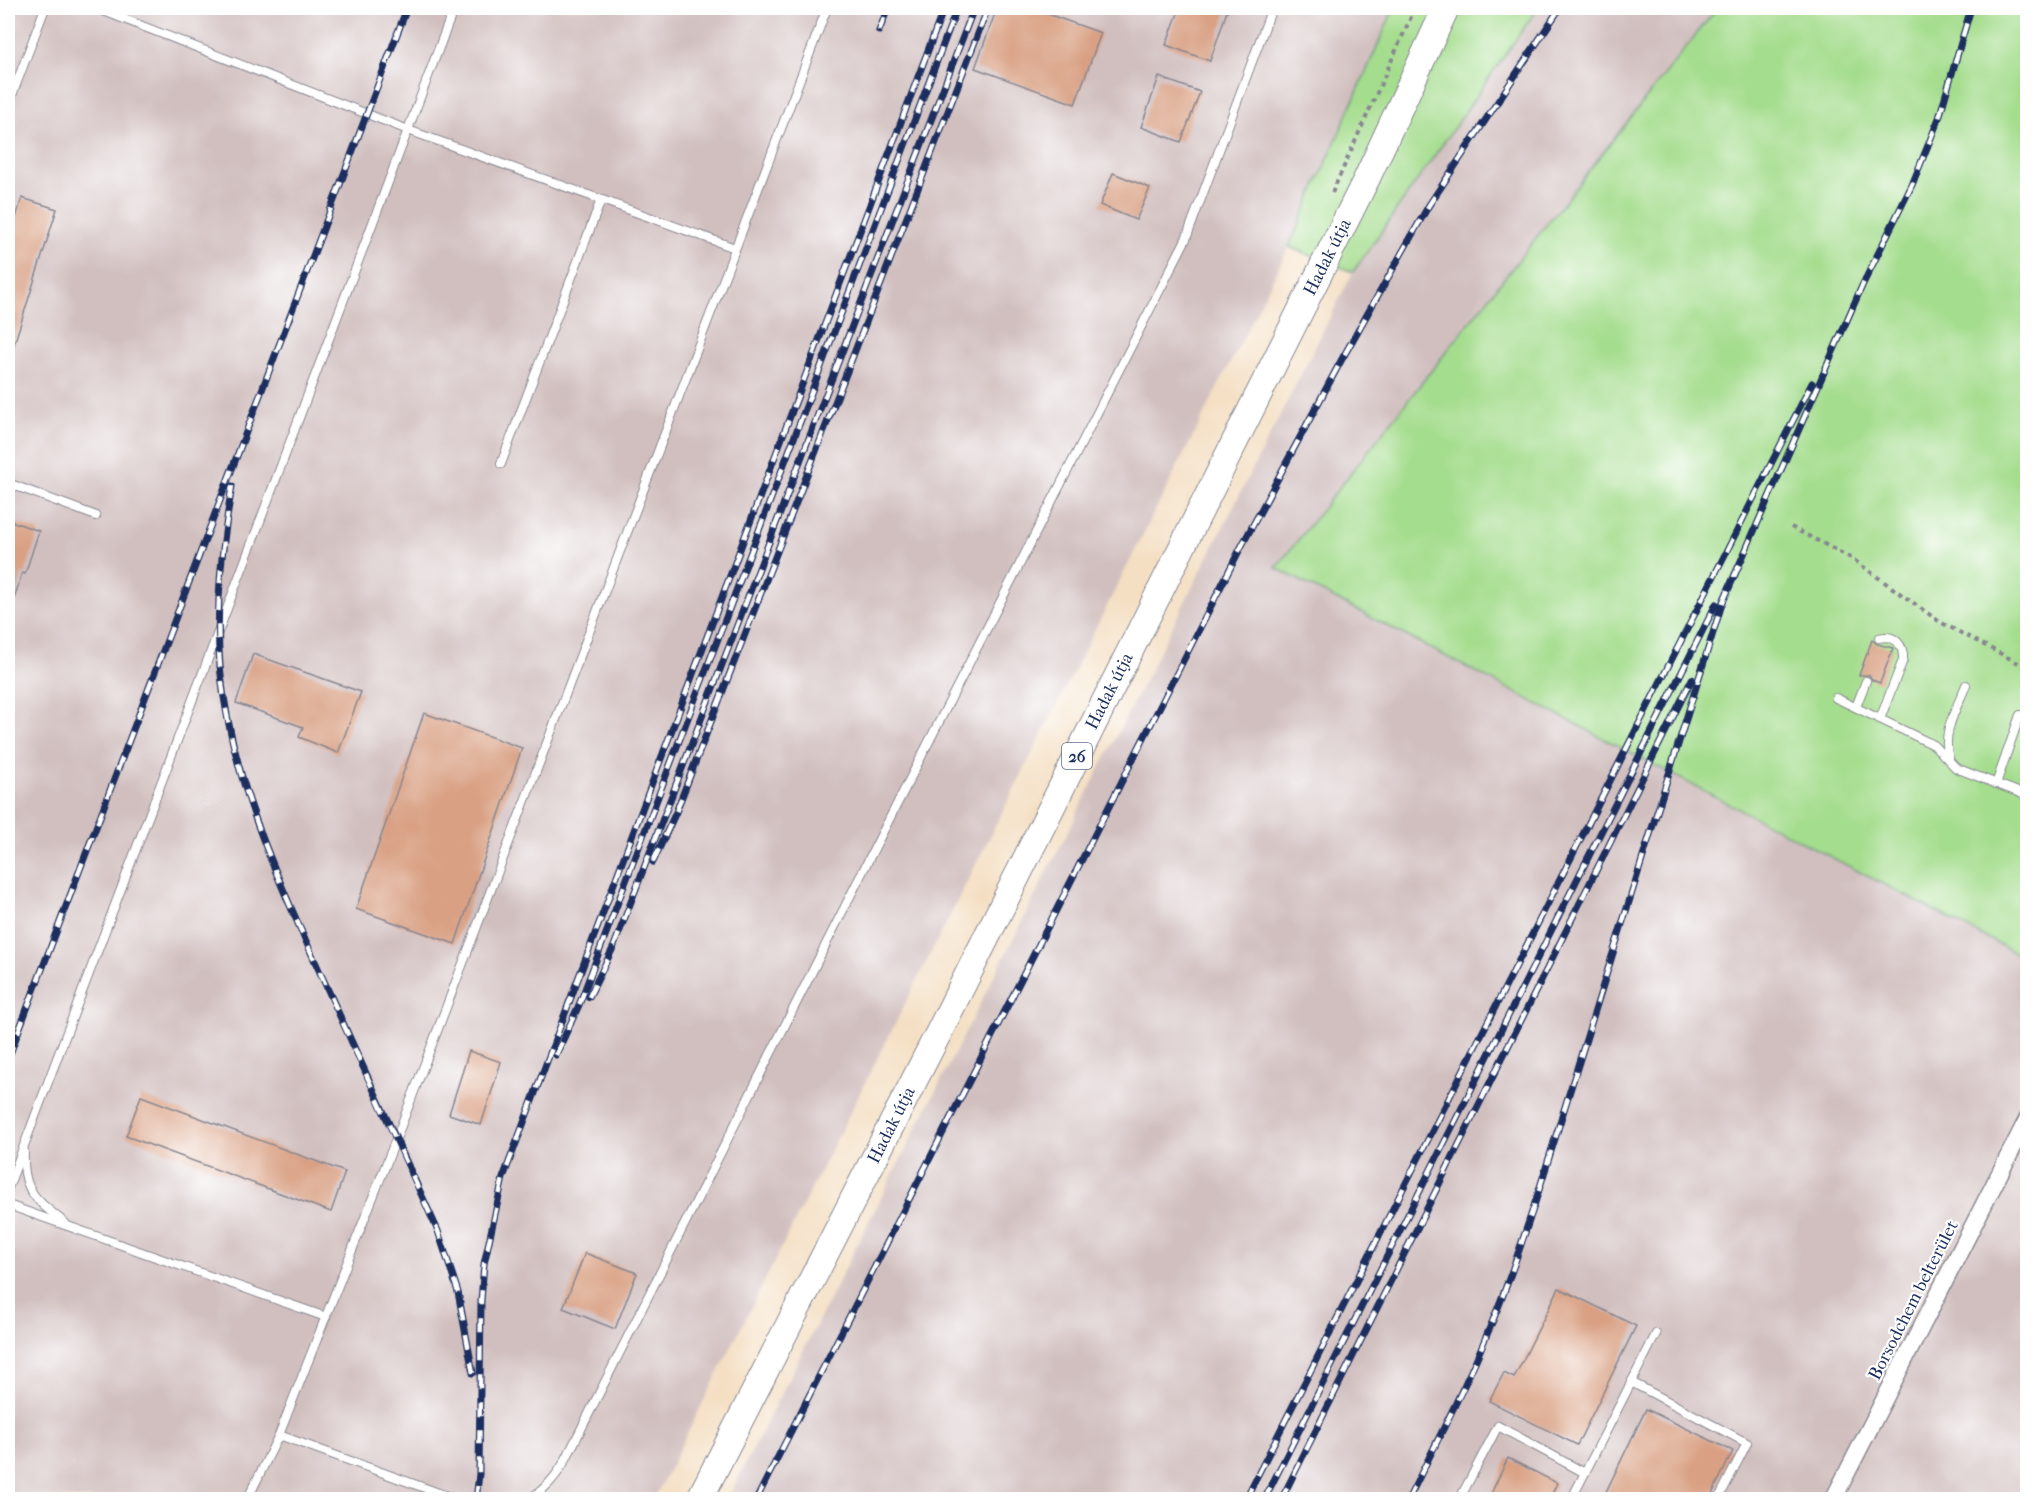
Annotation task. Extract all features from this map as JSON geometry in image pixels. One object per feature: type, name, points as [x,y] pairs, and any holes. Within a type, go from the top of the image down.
[{"type":"main road","name":"Hadak útja","points":[[699,1500],[937,1036],[1346,220],[1446,8]]},
{"type":"street","name":"Borsodchem belterület","points":[[1833,1500],[2028,1118]]},
{"type":"lane","points":[[8,106],[45,8]]},
{"type":"lane","points":[[96,8],[408,129],[735,248]]},
{"type":"lane","points":[[8,1188],[454,8]]},
{"type":"lane","points":[[247,1500],[279,1435],[396,1140],[827,8]]},
{"type":"lane","points":[[527,1500],[545,1488],[555,1477],[564,1461],[1186,239],[1272,8]]},
{"type":"lane","points":[[501,464],[601,200]]},
{"type":"lane","points":[[8,483],[96,516]]},
{"type":"lane","points":[[1879,638],[1889,637],[1896,640],[1903,654],[1903,660],[1880,719]]},
{"type":"lane","points":[[1856,707],[1866,681]]},
{"type":"lane","points":[[1950,761],[1946,745],[1947,735],[1966,685]]},
{"type":"lane","points":[[1836,698],[1934,745],[1956,768],[2028,796]]},
{"type":"lane","points":[[1996,784],[2020,715]]},
{"type":"lane","points":[[24,1141],[23,1169],[29,1189],[45,1207],[72,1228]]},
{"type":"lane","points":[[8,1205],[326,1317]]},
{"type":"lane","points":[[1571,1500],[1656,1334]]},
{"type":"lane","points":[[1631,1382],[1747,1443],[1718,1500]]},
{"type":"lane","points":[[1459,1500],[1498,1426],[1585,1473]]},
{"type":"lane","points":[[279,1435],[458,1500]]},
{"type":"path","points":[[1791,527],[1851,558],[1940,622],[2028,668]]},
{"type":"shaded area","points":[[8,8],[1394,8],[1289,247],[654,1499],[8,1499]]},
{"type":"shaded area","points":[[1538,8],[1717,8],[1276,568],[2027,959],[2027,1499],[727,1500],[1353,272]]},
{"type":"green space","points":[[1394,8],[1538,8],[1353,272],[1289,247]]},
{"type":"green space","points":[[1717,8],[2027,8],[2027,959],[1276,568]]},
{"type":"building","points":[[997,8],[1031,8],[1101,33],[1075,104],[975,68]]},
{"type":"building","points":[[1180,8],[1228,8],[1210,61],[1166,45]]},
{"type":"building","points":[[1159,77],[1200,92],[1181,142],[1141,127]]},
{"type":"building","points":[[1113,173],[1150,188],[1136,220],[1100,205]]},
{"type":"building","points":[[22,198],[57,209],[11,354],[8,354],[8,243]]},
{"type":"building","points":[[8,520],[39,531],[25,574],[22,573],[11,609],[8,608]]},
{"type":"building","points":[[1872,640],[1877,644],[1893,648],[1880,683],[1872,680],[1869,675],[1859,675]]},
{"type":"building","points":[[253,654],[361,692],[338,753],[299,737],[303,727],[236,703]]},
{"type":"building","points":[[424,713],[522,748],[455,944],[356,909]]},
{"type":"building","points":[[469,1051],[501,1062],[481,1125],[449,1114]]},
{"type":"building","points":[[141,1096],[345,1172],[331,1212],[126,1136]]},
{"type":"building","points":[[585,1253],[637,1273],[615,1329],[563,1308]]},
{"type":"building","points":[[1559,1288],[1636,1326],[1577,1445],[1489,1401],[1504,1373],[1514,1378]]},
{"type":"building","points":[[1646,1409],[1733,1451],[1709,1500],[1602,1500]]},
{"type":"building","points":[[1508,1458],[1557,1483],[1549,1500],[1488,1500]]},
{"type":"railway","points":[[8,1059],[407,8]]},
{"type":"railway","points":[[879,31],[888,8]]},
{"type":"railway","points":[[476,1500],[479,1474],[481,1301],[484,1264],[503,1178],[944,8]]},
{"type":"railway","points":[[556,1055],[579,1005],[957,8]]},
{"type":"railway","points":[[589,997],[614,946],[974,8]]},
{"type":"railway","points":[[653,862],[676,812],[988,8]]},
{"type":"railway","points":[[756,1500],[1239,551],[1342,359],[1429,205],[1560,8]]},
{"type":"railway","points":[[1408,1500],[1476,1360],[1517,1257],[1722,604],[1862,286],[1912,185],[1939,118],[1971,8]]},
{"type":"railway","points":[[1245,1500],[1812,383]]},
{"type":"railway","points":[[232,486],[222,553],[218,621],[220,666],[234,749],[258,827],[289,903],[438,1231],[458,1292],[473,1373]]},
{"type":"railway","points":[[1264,1500],[1716,604]]},
{"type":"railway","points":[[1281,1500],[1692,679]]}]
